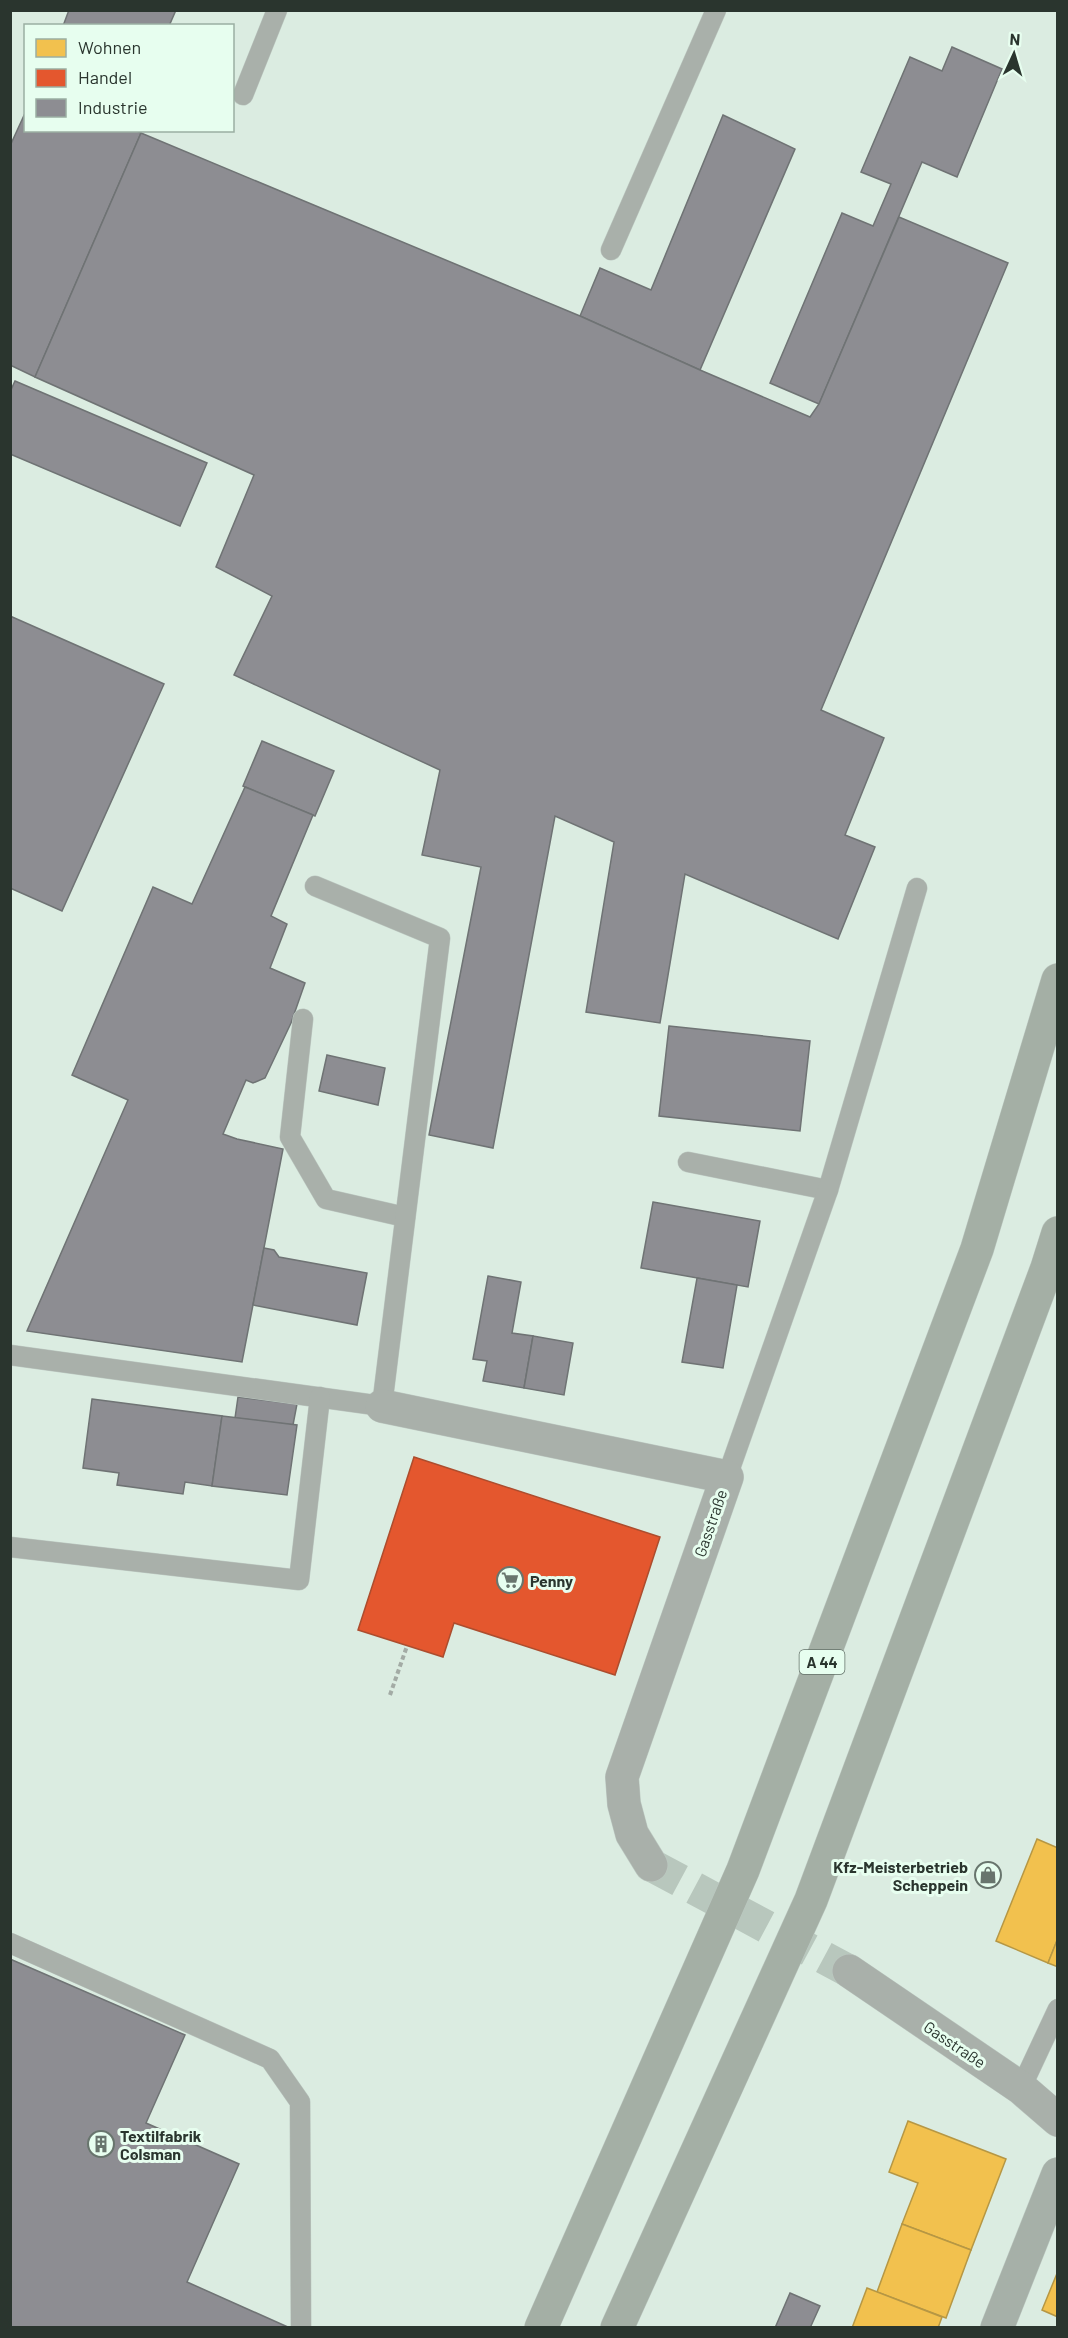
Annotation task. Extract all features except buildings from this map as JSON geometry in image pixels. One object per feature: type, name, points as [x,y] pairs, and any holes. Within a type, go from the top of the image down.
[{"type":"highway","name":"A 44","points":[[541,2328],[743,1870],[977,1249],[1058,980]]},
{"type":"highway","points":[[617,2328],[811,1900],[1047,1268],[1058,1233]]},
{"type":"street","name":"Gasstraße","points":[[382,1406],[727,1477],[622,1777],[624,1804],[632,1834],[651,1865]]},
{"type":"street","name":"Gasstraße","points":[[849,1971],[1021,2088],[1058,2120]]},
{"type":"street","points":[[997,2328],[1058,2174]]},
{"type":"lane","points":[[243,96],[277,10]]},
{"type":"lane","points":[[611,250],[716,10]]},
{"type":"lane","points":[[10,1355],[382,1406],[440,938],[315,886]]},
{"type":"lane","points":[[727,1477],[828,1190],[917,888]]},
{"type":"lane","points":[[303,1019],[290,1137],[326,1199],[405,1217]]},
{"type":"lane","points":[[688,1162],[828,1190]]},
{"type":"lane","points":[[10,1547],[299,1580],[320,1397]]},
{"type":"lane","points":[[10,1943],[270,2059],[300,2102],[301,2328]]},
{"type":"lane","points":[[1021,2088],[1058,2009]]},
{"type":"path","points":[[390,1695],[407,1646]]},
{"type":"tunnel","points":[[651,1865],[849,1971]]},
{"type":"place","name":"Penny","points":[[510,1580]]},
{"type":"place","name":"Kfz-Meisterbetrieb Scheppein","points":[[988,1875]]},
{"type":"place","name":"Textilfabrik Colsman","points":[[101,2144]]}]
